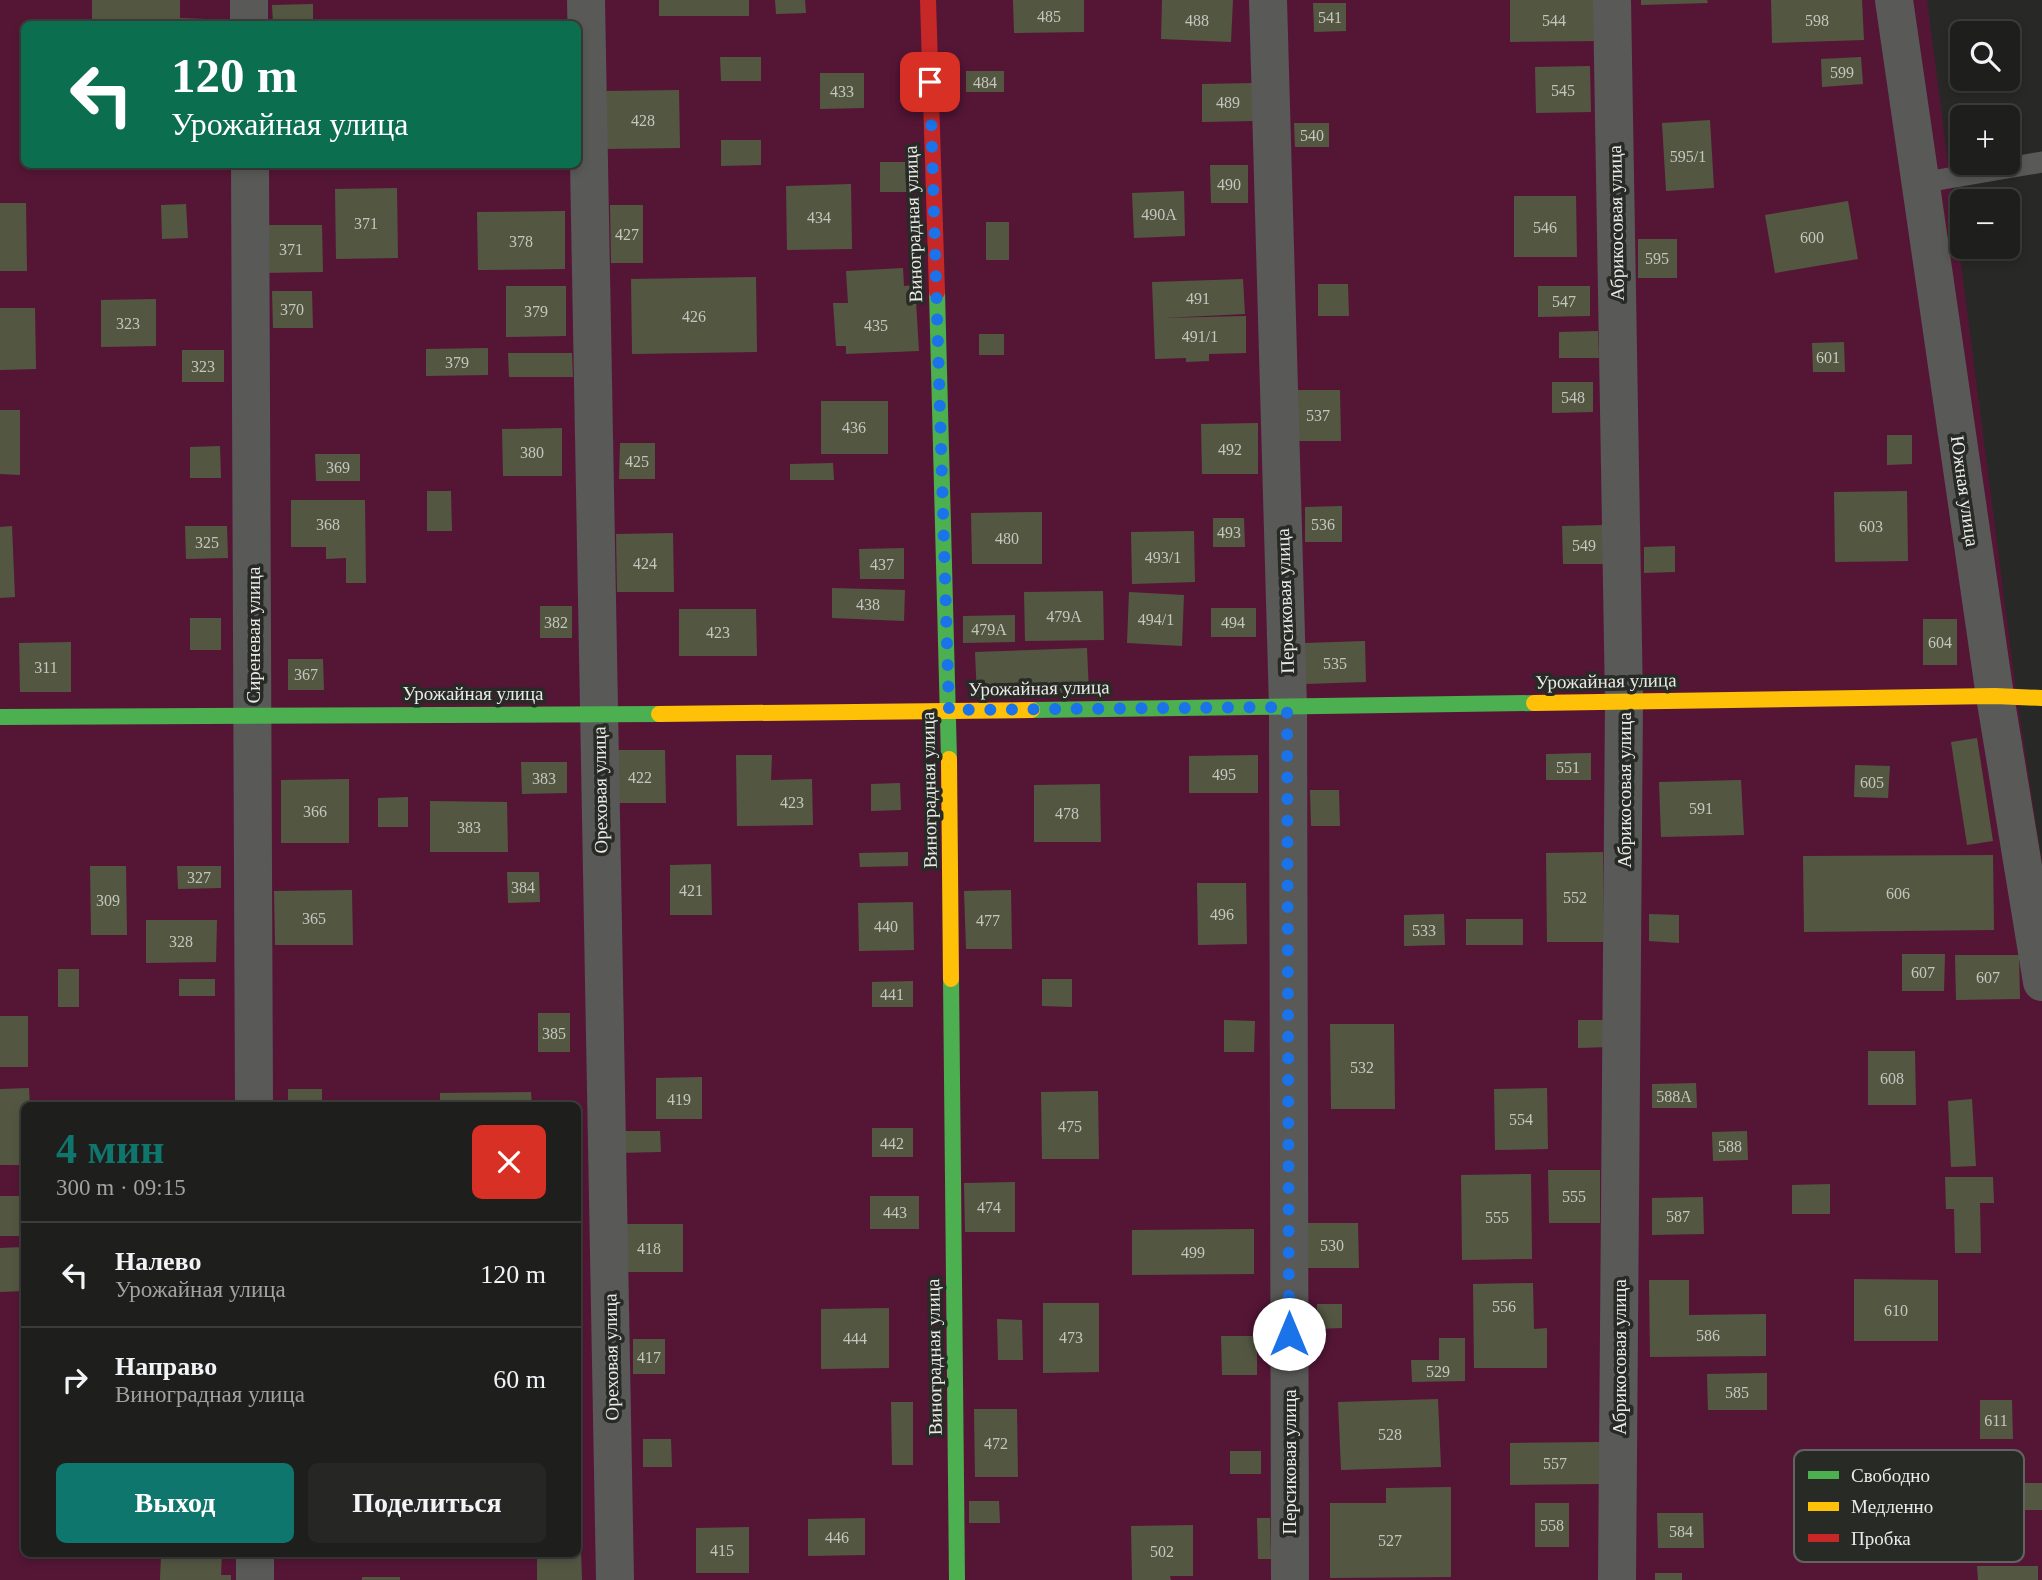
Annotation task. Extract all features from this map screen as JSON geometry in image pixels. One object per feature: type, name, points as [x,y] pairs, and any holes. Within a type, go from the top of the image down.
[{"type":"street","points":[[249,0],[249,21]]},
{"type":"street","name":"Ореховая улица","points":[[586,0],[615,1580]]},
{"type":"street","name":"Виноградная улица","points":[[928,0],[949,710],[957,1580]]},
{"type":"street","name":"Персиковая улица","points":[[1268,0],[1287,707],[1290,1580]]},
{"type":"street","name":"Абрикосовая улица","points":[[1612,0],[1624,702],[1617,1580]]},
{"type":"street","name":"Южная улица","points":[[1894,0],[1995,696],[2042,982]]},
{"type":"street","name":"Сиреневая улица","points":[[250,168],[254,1102]]},
{"type":"street","name":"Урожайная улица","points":[[0,717],[599,714],[1995,696],[2042,698]]},
{"type":"street","points":[[255,1557],[255,1580]]},
{"type":"lane","points":[[1920,183],[2042,162]]},
{"type":"shaded area","points":[[0,0],[1927,0],[1951,189],[1950,259],[1960,259],[2017,698],[2042,863],[2042,1580],[0,1580]]},
{"type":"building","points":[[92,0],[180,0],[180,18],[207,19],[207,21],[92,21]]},
{"type":"building","points":[[659,0],[749,0],[749,16],[659,16]]},
{"type":"building","points":[[775,0],[805,0],[806,13],[776,14]]},
{"type":"building","points":[[1013,0],[1084,0],[1084,32],[1014,33]]},
{"type":"building","points":[[1162,0],[1233,0],[1231,42],[1161,39]]},
{"type":"building","points":[[1510,0],[1597,0],[1597,41],[1510,42]]},
{"type":"building","points":[[1641,0],[1707,0],[1708,3],[1641,5]]},
{"type":"building","points":[[1771,0],[1862,0],[1864,40],[1772,43]]},
{"type":"building","points":[[1313,3],[1346,3],[1346,31],[1314,32]]},
{"type":"building","points":[[313,4],[313,21],[273,21],[272,5]]},
{"type":"building","points":[[720,57],[761,57],[761,81],[721,81]]},
{"type":"building","points":[[1861,57],[1863,84],[1822,87],[1821,59]]},
{"type":"building","points":[[1590,66],[1591,112],[1536,113],[1535,67]]},
{"type":"building","points":[[966,71],[1004,71],[1004,92],[966,92]]},
{"type":"building","points":[[820,73],[864,73],[864,108],[820,109]]},
{"type":"building","points":[[1253,83],[1253,121],[1202,122],[1202,84]]},
{"type":"building","points":[[679,90],[680,148],[607,149],[606,91]]},
{"type":"building","points":[[1710,120],[1714,188],[1666,191],[1662,123]]},
{"type":"building","points":[[1294,123],[1329,123],[1329,147],[1295,147]]},
{"type":"building","points":[[721,140],[761,140],[761,165],[721,166]]},
{"type":"building","points":[[880,162],[913,162],[914,192],[880,192]]},
{"type":"building","points":[[1210,165],[1248,165],[1248,203],[1211,203]]},
{"type":"building","points":[[851,184],[852,249],[787,250],[786,186]]},
{"type":"building","points":[[397,188],[398,258],[336,259],[335,189]]},
{"type":"building","points":[[1184,191],[1185,236],[1134,238],[1132,193]]},
{"type":"building","points":[[1514,196],[1576,196],[1577,257],[1514,257]]},
{"type":"building","points":[[1848,201],[1858,259],[1775,273],[1765,215]]},
{"type":"building","points":[[0,203],[26,203],[27,271],[0,271]]},
{"type":"building","points":[[186,204],[188,238],[162,239],[161,205]]},
{"type":"building","points":[[610,205],[643,205],[643,263],[611,263]]},
{"type":"building","points":[[565,211],[565,269],[478,270],[477,212]]},
{"type":"building","points":[[986,222],[1009,222],[1009,260],[986,260]]},
{"type":"building","points":[[259,225],[322,225],[323,272],[260,273]]},
{"type":"building","points":[[1638,239],[1677,239],[1677,278],[1638,278]]},
{"type":"building","points":[[903,268],[904,286],[915,285],[919,351],[846,354],[846,346],[836,346],[833,303],[848,303],[846,271]]},
{"type":"building","points":[[756,277],[757,352],[632,354],[631,279]]},
{"type":"building","points":[[1243,279],[1245,314],[1163,318],[1246,316],[1246,353],[1209,354],[1209,361],[1186,362],[1186,358],[1155,359],[1152,282]]},
{"type":"building","points":[[1318,284],[1348,284],[1349,316],[1318,316]]},
{"type":"building","points":[[506,286],[566,286],[566,336],[506,337]]},
{"type":"building","points":[[1538,286],[1590,286],[1590,316],[1538,317]]},
{"type":"building","points":[[272,291],[312,291],[313,328],[273,328]]},
{"type":"building","points":[[156,299],[156,346],[101,347],[101,300]]},
{"type":"building","points":[[0,308],[35,308],[36,369],[0,370]]},
{"type":"building","points":[[1598,331],[1599,358],[1559,358],[1559,332]]},
{"type":"building","points":[[979,334],[1004,334],[1004,355],[979,355]]},
{"type":"building","points":[[1844,342],[1845,372],[1813,372],[1812,343]]},
{"type":"building","points":[[488,348],[488,375],[426,376],[426,349]]},
{"type":"building","points":[[182,350],[224,350],[224,382],[182,382]]},
{"type":"building","points":[[508,353],[572,353],[573,377],[509,377]]},
{"type":"building","points":[[1552,382],[1593,382],[1593,412],[1552,413]]},
{"type":"building","points":[[1295,390],[1340,390],[1341,441],[1295,441]]},
{"type":"building","points":[[821,401],[888,401],[888,454],[821,454]]},
{"type":"building","points":[[0,410],[20,410],[20,475],[0,474]]},
{"type":"building","points":[[1258,423],[1258,474],[1202,474],[1201,424]]},
{"type":"building","points":[[562,428],[562,476],[503,476],[502,429]]},
{"type":"building","points":[[1887,435],[1912,435],[1912,464],[1887,465]]},
{"type":"building","points":[[620,443],[655,443],[655,479],[619,479]]},
{"type":"building","points":[[220,446],[221,478],[190,478],[190,447]]},
{"type":"building","points":[[315,454],[360,454],[360,481],[316,481]]},
{"type":"building","points":[[833,463],[834,480],[790,480],[790,464]]},
{"type":"building","points":[[427,491],[451,491],[452,531],[427,531]]},
{"type":"building","points":[[1907,491],[1908,561],[1835,562],[1834,492]]},
{"type":"building","points":[[291,500],[365,500],[366,583],[346,583],[346,558],[326,559],[326,547],[291,547]]},
{"type":"building","points":[[1342,506],[1342,542],[1305,542],[1305,507]]},
{"type":"building","points":[[1042,512],[1042,564],[972,564],[971,513]]},
{"type":"building","points":[[1213,518],[1244,518],[1245,547],[1213,547]]},
{"type":"building","points":[[1605,525],[1606,564],[1563,564],[1562,526]]},
{"type":"building","points":[[12,526],[15,597],[0,598],[0,527]]},
{"type":"building","points":[[185,526],[227,526],[228,558],[186,559]]},
{"type":"building","points":[[1194,531],[1195,582],[1132,584],[1131,532]]},
{"type":"building","points":[[673,533],[674,592],[617,592],[616,534]]},
{"type":"building","points":[[1675,546],[1675,572],[1644,573],[1644,547]]},
{"type":"building","points":[[904,548],[904,579],[860,579],[859,549]]},
{"type":"building","points":[[832,588],[905,590],[904,621],[832,618]]},
{"type":"building","points":[[1103,591],[1104,640],[1025,641],[1024,592]]},
{"type":"building","points":[[1129,592],[1184,595],[1182,646],[1127,643]]},
{"type":"building","points":[[540,606],[572,606],[572,638],[540,638]]},
{"type":"building","points":[[1211,608],[1256,608],[1256,637],[1211,637]]},
{"type":"building","points":[[679,609],[756,609],[757,656],[679,656]]},
{"type":"building","points":[[1015,615],[1015,642],[963,643],[963,616]]},
{"type":"building","points":[[190,618],[221,618],[221,650],[190,650]]},
{"type":"building","points":[[1923,619],[1957,619],[1957,665],[1923,665]]},
{"type":"building","points":[[1365,641],[1366,682],[1305,684],[1304,643]]},
{"type":"building","points":[[71,642],[71,692],[20,692],[19,643]]},
{"type":"building","points":[[1087,648],[1089,693],[977,697],[975,652]]},
{"type":"building","points":[[288,659],[323,659],[324,690],[288,690]]},
{"type":"building","points":[[1977,738],[1993,841],[1967,845],[1951,742]]},
{"type":"building","points":[[614,750],[665,750],[666,803],[615,803]]},
{"type":"building","points":[[1591,753],[1591,780],[1546,780],[1546,754]]},
{"type":"building","points":[[736,755],[772,755],[771,780],[812,779],[813,825],[737,826]]},
{"type":"building","points":[[1258,755],[1258,793],[1189,793],[1189,756]]},
{"type":"building","points":[[521,762],[567,762],[567,793],[522,794]]},
{"type":"building","points":[[1855,765],[1890,766],[1888,798],[1854,797]]},
{"type":"building","points":[[349,779],[349,843],[281,843],[281,780]]},
{"type":"building","points":[[1741,780],[1744,835],[1661,837],[1659,782]]},
{"type":"building","points":[[900,783],[901,810],[871,811],[871,784]]},
{"type":"building","points":[[1100,784],[1101,842],[1034,842],[1034,785]]},
{"type":"building","points":[[1310,790],[1339,790],[1340,826],[1311,826]]},
{"type":"building","points":[[408,797],[408,827],[378,827],[378,798]]},
{"type":"building","points":[[430,801],[507,802],[508,852],[430,852]]},
{"type":"building","points":[[908,852],[908,866],[860,867],[859,853]]},
{"type":"building","points":[[1603,852],[1604,942],[1547,942],[1546,853]]},
{"type":"building","points":[[1993,855],[1994,930],[1804,932],[1803,856]]},
{"type":"building","points":[[711,864],[712,915],[670,915],[670,865]]},
{"type":"building","points":[[90,866],[126,866],[127,935],[91,935]]},
{"type":"building","points":[[177,866],[221,866],[221,888],[178,889]]},
{"type":"building","points":[[507,872],[539,872],[540,902],[508,903]]},
{"type":"building","points":[[1197,883],[1246,883],[1247,944],[1198,945]]},
{"type":"building","points":[[352,890],[353,945],[275,945],[274,891]]},
{"type":"building","points":[[1011,890],[1012,949],[966,949],[964,891]]},
{"type":"building","points":[[913,902],[914,950],[859,951],[858,903]]},
{"type":"building","points":[[1444,914],[1445,945],[1404,946],[1404,915]]},
{"type":"building","points":[[1649,914],[1679,915],[1679,943],[1649,941]]},
{"type":"building","points":[[1466,919],[1523,919],[1523,945],[1466,945]]},
{"type":"building","points":[[146,920],[217,920],[216,962],[146,963]]},
{"type":"building","points":[[1902,954],[1945,954],[1944,991],[1902,991]]},
{"type":"building","points":[[1955,955],[2019,955],[2020,999],[1956,1000]]},
{"type":"building","points":[[58,969],[79,969],[79,1007],[58,1007]]},
{"type":"building","points":[[179,979],[215,979],[215,996],[179,996]]},
{"type":"building","points":[[1042,979],[1072,979],[1072,1007],[1042,1006]]},
{"type":"building","points":[[913,981],[913,1007],[872,1007],[872,982]]},
{"type":"building","points":[[538,1013],[570,1013],[570,1052],[538,1052]]},
{"type":"building","points":[[0,1016],[28,1016],[28,1067],[0,1067]]},
{"type":"building","points":[[1224,1020],[1255,1021],[1254,1052],[1224,1052]]},
{"type":"building","points":[[1578,1020],[1610,1020],[1609,1047],[1578,1048]]},
{"type":"building","points":[[1330,1024],[1394,1024],[1395,1109],[1331,1109]]},
{"type":"building","points":[[1868,1051],[1915,1051],[1916,1105],[1868,1105]]},
{"type":"building","points":[[702,1077],[702,1119],[656,1119],[656,1078]]},
{"type":"building","points":[[1696,1083],[1697,1108],[1652,1108],[1652,1084]]},
{"type":"building","points":[[29,1088],[30,1102],[21,1102],[21,1165],[0,1165],[0,1089]]},
{"type":"building","points":[[1547,1088],[1548,1149],[1495,1150],[1494,1089]]},
{"type":"building","points":[[288,1089],[322,1089],[322,1102],[288,1102]]},
{"type":"building","points":[[1098,1091],[1099,1159],[1042,1159],[1041,1092]]},
{"type":"building","points":[[531,1092],[532,1102],[440,1102],[440,1093]]},
{"type":"building","points":[[1972,1099],[1976,1166],[1951,1167],[1948,1101]]},
{"type":"building","points":[[872,1128],[913,1128],[913,1157],[872,1157]]},
{"type":"building","points":[[615,1131],[660,1131],[661,1152],[616,1153]]},
{"type":"building","points":[[1747,1131],[1748,1160],[1713,1161],[1712,1132]]},
{"type":"building","points":[[1548,1170],[1600,1170],[1600,1223],[1549,1223]]},
{"type":"building","points":[[1531,1174],[1532,1259],[1462,1260],[1461,1175]]},
{"type":"building","points":[[1945,1177],[1993,1177],[1994,1203],[1980,1203],[1981,1253],[1955,1253],[1954,1209],[1946,1209]]},
{"type":"building","points":[[1015,1182],[1015,1232],[965,1232],[964,1183]]},
{"type":"building","points":[[1830,1184],[1830,1214],[1792,1214],[1792,1185]]},
{"type":"building","points":[[0,1196],[21,1196],[21,1236],[0,1236]]},
{"type":"building","points":[[870,1196],[919,1196],[919,1229],[870,1229]]},
{"type":"building","points":[[1703,1197],[1704,1234],[1652,1235],[1652,1198]]},
{"type":"building","points":[[1305,1223],[1358,1223],[1359,1268],[1306,1268]]},
{"type":"building","points":[[615,1224],[683,1224],[683,1272],[616,1272]]},
{"type":"building","points":[[1254,1229],[1254,1274],[1132,1275],[1132,1230]]},
{"type":"building","points":[[21,1247],[21,1291],[0,1292],[0,1248]]},
{"type":"building","points":[[1854,1279],[1938,1280],[1938,1341],[1854,1341]]},
{"type":"building","points":[[1649,1280],[1689,1280],[1689,1315],[1766,1314],[1766,1356],[1650,1357]]},
{"type":"building","points":[[1533,1283],[1534,1329],[1547,1328],[1547,1368],[1474,1368],[1473,1284]]},
{"type":"building","points":[[1043,1303],[1099,1303],[1099,1372],[1043,1373]]},
{"type":"building","points":[[1317,1304],[1342,1304],[1342,1328],[1317,1329]]},
{"type":"building","points":[[889,1308],[889,1368],[821,1369],[821,1309]]},
{"type":"building","points":[[997,1319],[1022,1320],[1023,1360],[998,1360]]},
{"type":"building","points":[[1221,1336],[1257,1336],[1257,1375],[1222,1375]]},
{"type":"building","points":[[1439,1338],[1465,1338],[1465,1381],[1412,1382],[1411,1360],[1439,1360]]},
{"type":"building","points":[[633,1339],[665,1339],[665,1374],[633,1374]]},
{"type":"building","points":[[1767,1373],[1767,1410],[1708,1410],[1707,1374]]},
{"type":"building","points":[[1438,1399],[1441,1467],[1341,1470],[1338,1402]]},
{"type":"building","points":[[1980,1400],[2012,1400],[2013,1439],[1980,1439]]},
{"type":"building","points":[[891,1402],[913,1402],[913,1465],[892,1465]]},
{"type":"building","points":[[974,1409],[1017,1409],[1018,1477],[975,1477]]},
{"type":"building","points":[[643,1439],[671,1439],[672,1467],[643,1467]]},
{"type":"building","points":[[1600,1442],[1601,1484],[1510,1485],[1510,1443]]},
{"type":"building","points":[[1230,1451],[1261,1451],[1261,1474],[1230,1474]]},
{"type":"building","points":[[2024,1483],[2042,1483],[2042,1510],[2024,1510]]},
{"type":"building","points":[[1451,1487],[1451,1577],[1330,1578],[1330,1503],[1386,1503],[1386,1488]]},
{"type":"building","points":[[969,1501],[999,1501],[1000,1523],[969,1523]]},
{"type":"building","points":[[1535,1503],[1569,1503],[1569,1547],[1535,1547]]},
{"type":"building","points":[[1657,1513],[1703,1513],[1704,1548],[1658,1548]]},
{"type":"building","points":[[865,1518],[865,1555],[808,1556],[808,1519]]},
{"type":"building","points":[[1257,1518],[1270,1518],[1271,1559],[1258,1559]]},
{"type":"building","points":[[1193,1525],[1193,1576],[1170,1576],[1171,1580],[1132,1580],[1131,1526]]},
{"type":"building","points":[[749,1527],[749,1573],[696,1573],[696,1528]]},
{"type":"building","points":[[581,1549],[582,1580],[537,1580],[537,1557],[581,1557]]},
{"type":"building","points":[[161,1557],[222,1557],[221,1575],[231,1575],[231,1580],[160,1580]]},
{"type":"building","points":[[1977,1566],[2038,1566],[2038,1580],[1978,1580]]},
{"type":"building","points":[[1655,1573],[1682,1573],[1682,1580],[1655,1580]]},
{"type":"building","points":[[362,1577],[400,1577],[400,1580],[362,1580]]},
{"type":"traffic: fast","points":[[937,292],[949,759]]},
{"type":"traffic: fast","points":[[1032,710],[1534,703]]},
{"type":"traffic: fast","points":[[0,717],[659,714]]},
{"type":"traffic: fast","points":[[951,979],[957,1580]]},
{"type":"traffic: slow","points":[[1534,703],[1995,696],[2042,698]]},
{"type":"traffic: slow","points":[[659,714],[1032,710]]},
{"type":"traffic: slow","points":[[949,759],[951,979]]},
{"type":"traffic: jam","points":[[928,0],[937,292]]},
{"type":"route","points":[[930,82],[949,710],[1287,707],[1289,1334]]}]
